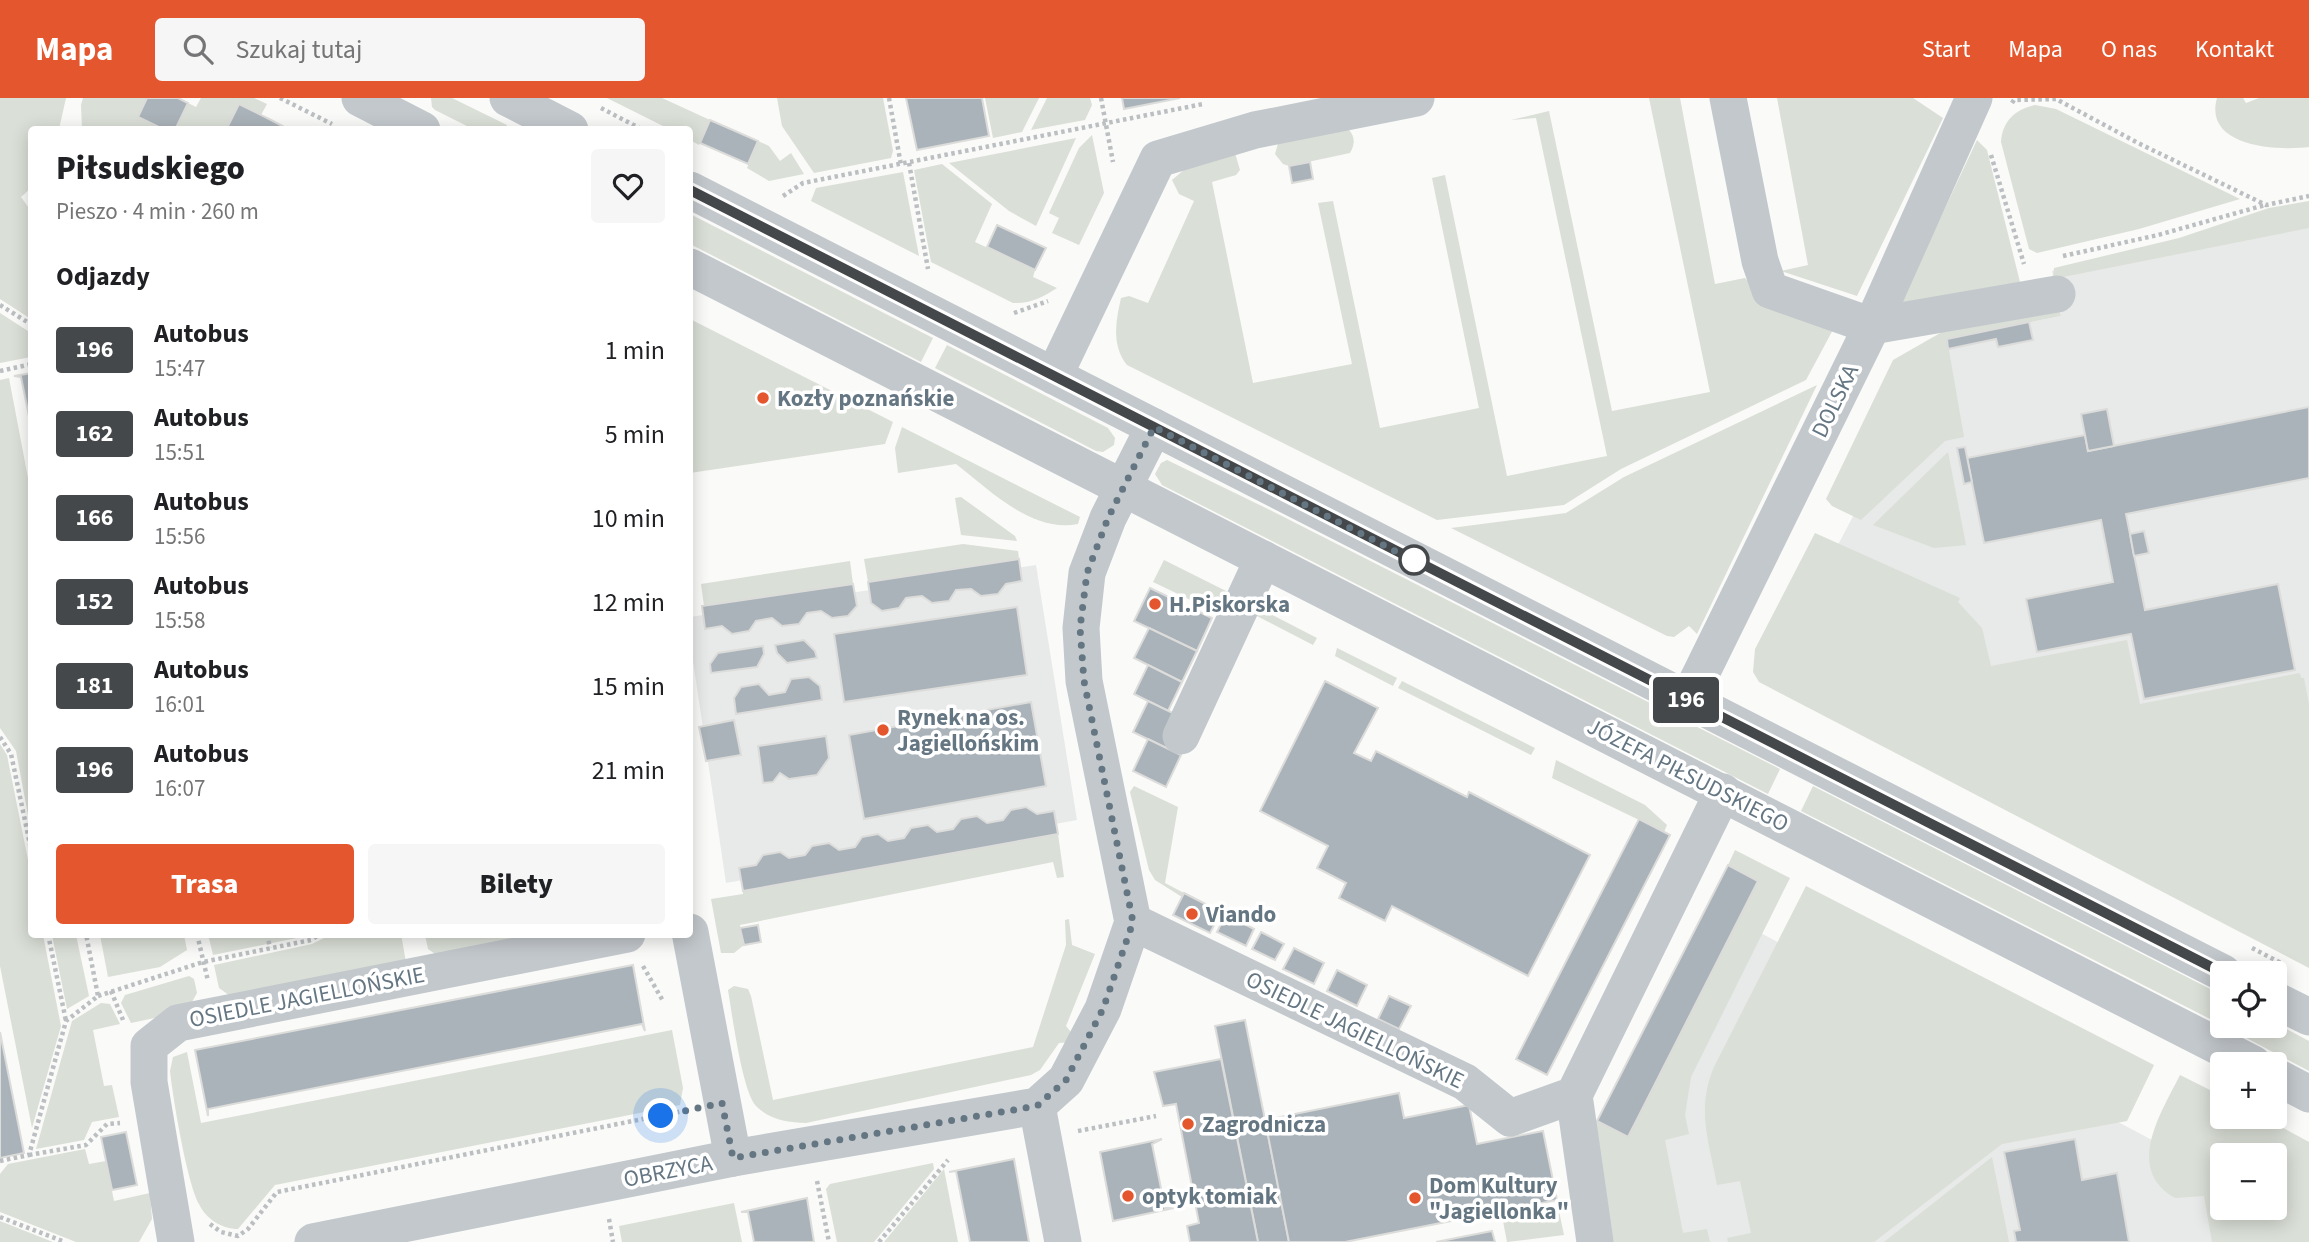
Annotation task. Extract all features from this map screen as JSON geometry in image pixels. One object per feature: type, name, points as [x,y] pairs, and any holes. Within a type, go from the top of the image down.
[{"type":"street","points":[[508,98],[582,117]]},
{"type":"street","points":[[1054,376],[1158,159],[1255,130],[1416,98]]},
{"type":"street","points":[[1728,98],[1760,261],[1770,290],[1872,326],[2057,294]]},
{"type":"street","points":[[370,100],[415,126]]},
{"type":"street","name":"DOLSKA","points":[[1688,701],[1981,110]]},
{"type":"street","points":[[693,192],[2210,966]]},
{"type":"street","name":"JÓZEFA PIŁSUDSKIEGO","points":[[693,269],[2230,1052]]},
{"type":"street","points":[[1063,1242],[1037,1106],[1066,1080],[1103,1009],[1133,922],[1084,681],[1080,628],[1087,573],[1123,488],[1154,427]]},
{"type":"street","points":[[1181,736],[1263,559]]},
{"type":"street","points":[[1595,1242],[1574,1095],[1723,792]]},
{"type":"street","name":"OSIEDLE JAGIELLOŃSKIE","points":[[1133,922],[1465,1082],[1510,1118],[1574,1095]]},
{"type":"street","name":"OSIEDLE JAGIELLOŃSKIE","points":[[173,1226],[149,1082],[149,1045],[177,1023],[607,938]]},
{"type":"street","points":[[691,938],[733,1158]]},
{"type":"street","points":[[2287,1006],[2309,1017]]},
{"type":"street","points":[[2287,1082],[2309,1094]]},
{"type":"street","name":"OBRZYCA","points":[[313,1242],[405,1233],[733,1158],[1037,1106]]},
{"type":"path","points":[[280,98],[335,126]]},
{"type":"path","points":[[888,98],[901,164]]},
{"type":"path","points":[[1200,104],[1203,98]]},
{"type":"path","points":[[2037,261],[2025,265],[1987,140],[1981,110],[2014,100],[2056,99],[2138,143],[2266,205]]},
{"type":"path","points":[[779,199],[803,183],[1210,102]]},
{"type":"path","points":[[582,117],[624,126]]},
{"type":"path","points":[[909,163],[929,275]]},
{"type":"path","points":[[2050,258],[2158,235],[2309,196]]},
{"type":"path","points":[[0,305],[28,322]]},
{"type":"path","points":[[0,371],[28,365]]},
{"type":"path","points":[[0,737],[11,754],[28,835]]},
{"type":"path","points":[[29,1155],[66,1021],[49,938]]},
{"type":"path","points":[[87,938],[98,996]]},
{"type":"path","points":[[198,938],[216,1016]]},
{"type":"path","points":[[268,938],[270,948]]},
{"type":"path","points":[[66,1021],[98,996],[203,962],[314,938]]},
{"type":"path","points":[[173,1226],[193,1207],[221,1232],[238,1236],[248,1229],[277,1192],[722,1103]]},
{"type":"path","points":[[1,1162],[86,1145],[107,1125],[129,1122]]},
{"type":"path","points":[[879,1242],[953,1154]]},
{"type":"path","points":[[817,1179],[829,1242]]},
{"type":"path","points":[[0,1217],[65,1242]]},
{"type":"shaded area","points":[[0,98],[66,98],[60,126],[28,126],[28,191],[21,197],[28,207],[28,317],[0,299]]},
{"type":"shaded area","points":[[83,98],[147,98],[138,117],[158,126],[82,126]]},
{"type":"shaded area","points":[[201,98],[254,98],[267,104],[261,115],[239,104],[228,126],[177,126],[188,103],[196,107]]},
{"type":"shaded area","points":[[431,98],[452,98],[507,125],[467,126],[432,107]]},
{"type":"shaded area","points":[[607,98],[662,98],[710,120],[699,145],[693,142],[693,126],[663,126]]},
{"type":"shaded area","points":[[777,98],[883,98],[893,151],[891,158],[814,173],[782,126]]},
{"type":"shaded area","points":[[985,98],[1039,98],[1022,132],[993,138]]},
{"type":"shaded area","points":[[1047,98],[1090,98],[1092,105],[1085,120],[1031,130]]},
{"type":"shaded area","points":[[1649,98],[1680,98],[1715,284],[1745,278],[1757,292],[1835,326],[1806,380],[1621,469],[1564,505],[1437,520],[1127,365],[1122,357],[1116,332],[1121,298],[1129,296],[1148,303],[1194,201],[1179,194],[1172,180],[1185,169],[1235,153],[1240,170],[1236,175],[1212,182],[1253,383],[1352,364],[1318,203],[1333,201],[1380,428],[1479,408],[1432,178],[1445,175],[1507,476],[1607,456],[1536,118],[1511,120],[1549,111],[1612,411],[1710,392]]},
{"type":"shaded area","points":[[1777,98],[1913,98],[1943,118],[1857,296],[1781,271],[1808,265]]},
{"type":"shaded area","points":[[2217,98],[2243,98],[2246,103],[2259,98],[2309,98],[2309,147],[2263,146],[2232,136],[2221,127],[2216,114]]},
{"type":"shaded area","points":[[2035,105],[2056,109],[2240,199],[2139,229],[2037,253],[2029,249],[2001,142],[2004,128],[2011,117]]},
{"type":"shaded area","points":[[1345,126],[1354,139],[1350,153],[1289,166],[1283,164],[1275,154],[1279,140]]},
{"type":"shaded area","points":[[1092,135],[1104,193],[1079,245],[1052,233],[1059,218],[1049,213],[1079,148]]},
{"type":"shaded area","points":[[1076,138],[1036,226],[1009,211],[949,163]]},
{"type":"shaded area","points":[[1977,140],[1987,150],[2022,290],[1898,308]]},
{"type":"shaded area","points":[[758,141],[769,146],[780,161],[791,153],[804,174],[769,181],[747,168]]},
{"type":"shaded area","points":[[942,164],[992,204],[975,242],[1035,270],[1033,277],[1057,288],[1036,299],[1013,303],[931,262],[914,170]]},
{"type":"shaded area","points":[[903,172],[919,256],[811,201],[816,188]]},
{"type":"shaded area","points":[[2309,201],[2309,228],[2053,279],[2054,268],[2179,238],[2269,208]]},
{"type":"shaded area","points":[[693,216],[933,338],[921,362],[693,246]]},
{"type":"shaded area","points":[[2309,219],[2309,954],[1770,673],[1947,339],[2061,316],[2052,271]]},
{"type":"shaded area","points":[[2059,308],[2061,316],[1947,339],[1964,437],[1945,441],[1861,520],[1832,506],[1826,499],[1893,360],[1942,332]]},
{"type":"shaded area","points":[[0,313],[28,331],[28,358],[0,363]]},
{"type":"shaded area","points":[[693,321],[893,422],[885,444],[693,473]]},
{"type":"shaded area","points":[[947,345],[1108,428],[1115,438],[1114,445],[1103,452],[1096,451],[935,368]]},
{"type":"shaded area","points":[[9,378],[28,478],[28,815],[16,751],[0,728],[0,380]]},
{"type":"shaded area","points":[[1817,385],[1697,634],[1689,626],[1674,637],[1667,636],[1451,528],[1566,513],[1624,477]]},
{"type":"shaded area","points":[[902,427],[1080,517],[1078,524],[1061,525],[1028,516],[997,497],[956,464],[898,473],[895,448]]},
{"type":"shaded area","points":[[1948,452],[1966,545],[1934,548],[1873,525]]},
{"type":"shaded area","points":[[1167,460],[1780,769],[1768,794],[1162,485],[1155,474],[1161,463]]},
{"type":"shaded area","points":[[961,497],[1015,536],[1017,541],[961,535],[955,498]]},
{"type":"shaded area","points":[[1815,533],[1960,598],[1958,602],[1982,628],[1991,666],[2127,640],[2140,704],[2300,673],[2301,678],[2304,678],[2309,704],[2309,968],[1759,682],[1753,672],[1755,649]]},
{"type":"shaded area","points":[[963,544],[1018,551],[1019,559],[868,582],[864,559]]},
{"type":"shaded area","points":[[1164,560],[1238,597],[1222,615],[1153,582]]},
{"type":"shaded area","points":[[850,561],[853,584],[704,606],[701,584]]},
{"type":"shaded area","name":"Rynek na os. Jagiellońskim","points":[[1036,565],[1077,820],[726,883],[693,661],[693,617]]},
{"type":"shaded area","points":[[1257,607],[1317,638],[1313,645],[1251,613]]},
{"type":"shaded area","points":[[1337,648],[1397,678],[1393,686],[1335,656]]},
{"type":"shaded area","points":[[1402,681],[1535,748],[1531,755],[1398,688]]},
{"type":"shaded area","points":[[0,744],[7,755],[28,860],[28,938],[44,938],[61,1026],[32,1128],[0,966]]},
{"type":"shaded area","points":[[1556,760],[1645,805],[1667,825],[1664,832],[1552,778]]},
{"type":"shaded area","points":[[1134,786],[1178,807],[1165,883],[1184,893],[1182,897],[1155,880],[1149,870],[1130,792]]},
{"type":"shaded area","points":[[1813,786],[2210,989],[2210,1019],[1801,811]]},
{"type":"shaded area","points":[[1058,834],[1064,877],[1057,878],[1053,862],[740,925],[744,945],[734,953],[721,953],[711,899]]},
{"type":"shaded area","points":[[1735,850],[1790,878],[1691,1077],[1685,1115],[1689,1134],[1665,1140],[1683,1233],[1707,1229],[1710,1242],[1611,1242],[1590,1118],[1628,1136],[1758,881],[1728,865]]},
{"type":"shaded area","points":[[1806,886],[2154,1065],[2127,1121],[2002,1144],[1874,1242],[1728,1242],[1727,1238],[1751,1233],[1740,1181],[1717,1185],[1706,1126],[1709,1082],[1714,1067]]},
{"type":"shaded area","points":[[1069,919],[1072,945],[1095,954],[1066,1026],[1075,1037],[1073,1042],[1059,1043],[1040,1070],[1031,1075],[806,1123],[773,1117],[761,1111],[751,1098],[738,1051],[728,990],[734,986],[748,989],[751,996],[773,1100],[1033,1047],[1066,945],[1065,920]]},
{"type":"shaded area","points":[[1738,921],[2210,1171],[2210,1220],[2287,1220],[2309,1242],[1623,1242],[1628,1137]]},
{"type":"shaded area","points":[[53,938],[77,938],[89,996],[67,1009]]},
{"type":"shaded area","points":[[101,938],[185,938],[187,950],[160,967],[108,977]]},
{"type":"shaded area","points":[[209,938],[296,938],[213,955]]},
{"type":"shaded area","points":[[324,938],[402,938],[407,968],[237,1001],[219,988],[214,965],[312,944]]},
{"type":"shaded area","points":[[426,938],[559,938],[444,960],[428,949]]},
{"type":"shaded area","points":[[189,976],[194,979],[197,993],[187,1011],[131,1023],[121,1003],[125,995]]},
{"type":"shaded area","points":[[101,1003],[110,1004],[120,1024],[93,1030],[104,1086],[112,1085],[119,1117],[92,1122],[84,1140],[36,1149],[72,1021]]},
{"type":"shaded area","points":[[2287,1029],[2309,1041],[2309,1071],[2287,1059],[2287,1052],[2273,1052],[2247,1038],[2287,1038]]},
{"type":"shaded area","points":[[672,1030],[683,1088],[680,1105],[275,1185],[238,1229],[220,1225],[210,1219],[194,1193],[181,1140],[170,1071],[173,1057],[187,1052],[201,1123]]},
{"type":"shaded area","points":[[2180,1075],[2210,1090],[2210,1129],[2285,1129],[2309,1142],[2309,1242],[2212,1242],[2204,1196],[2175,1198],[2160,1186],[2152,1172],[2149,1156],[2157,1123]]},
{"type":"shaded area","points":[[85,1149],[89,1164],[106,1161],[114,1201],[150,1193],[152,1219],[139,1242],[76,1242],[0,1212],[0,1174],[8,1164]]},
{"type":"shaded area","points":[[1992,1157],[2009,1242],[1884,1242]]},
{"type":"shaded area","points":[[933,1163],[934,1169],[874,1242],[837,1242],[826,1189],[830,1184]]},
{"type":"shaded area","points":[[944,1169],[958,1242],[884,1242]]},
{"type":"shaded area","points":[[734,1203],[742,1242],[622,1242],[619,1226]]},
{"type":"shaded area","points":[[1559,1211],[1564,1235],[1507,1242],[1503,1221]]},
{"type":"shaded area","points":[[0,1221],[53,1242],[0,1242]]},
{"type":"building","points":[[147,98],[178,98],[188,103],[177,126],[157,126],[138,117]]},
{"type":"building","points":[[906,98],[982,98],[989,136],[917,150]]},
{"type":"building","points":[[1122,98],[1180,98],[1124,109]]},
{"type":"building","points":[[239,104],[282,126],[228,126]]},
{"type":"building","points":[[710,120],[758,141],[748,164],[700,143]]},
{"type":"building","points":[[1310,162],[1313,179],[1292,183],[1289,166]]},
{"type":"building","points":[[997,225],[1046,248],[1035,270],[987,247]]},
{"type":"building","points":[[2029,322],[2033,340],[1998,347],[1996,339],[1948,349],[1947,339]]},
{"type":"building","points":[[28,374],[28,411],[21,377],[14,376]]},
{"type":"building","points":[[2309,407],[2309,478],[2126,514],[2145,610],[2278,584],[2295,670],[2144,699],[2131,634],[2037,652],[2026,599],[2113,582],[2101,520],[1984,543],[1967,458],[2085,435],[2088,451]]},
{"type":"building","points":[[2107,409],[2114,446],[2088,451],[2081,414]]},
{"type":"building","points":[[1965,447],[1972,482],[1964,484],[1957,448]]},
{"type":"building","points":[[2144,531],[2149,553],[2134,556],[2130,534]]},
{"type":"building","points":[[1019,559],[1022,581],[1006,584],[998,594],[981,596],[971,589],[956,590],[949,601],[932,603],[922,596],[906,598],[899,608],[882,611],[871,603],[868,582]]},
{"type":"building","points":[[853,584],[857,606],[848,616],[832,618],[821,611],[807,613],[799,624],[782,626],[772,618],[756,621],[749,631],[732,634],[722,626],[705,629],[702,606]]},
{"type":"building","points":[[1150,588],[1212,618],[1197,651],[1134,621]]},
{"type":"building","points":[[1017,607],[1027,675],[844,702],[834,634]]},
{"type":"building","points":[[1149,628],[1197,651],[1182,682],[1134,658]]},
{"type":"building","points":[[804,640],[815,651],[817,658],[787,663],[777,653],[775,645]]},
{"type":"building","points":[[763,646],[764,654],[757,667],[711,673],[710,664],[718,653]]},
{"type":"building","points":[[1148,665],[1182,682],[1168,711],[1134,694]]},
{"type":"building","points":[[809,677],[820,686],[822,700],[736,714],[734,698],[741,687],[759,684],[769,695],[785,692],[791,679]]},
{"type":"building","points":[[1325,681],[1378,708],[1354,753],[1371,761],[1376,751],[1467,797],[1469,792],[1590,855],[1528,976],[1392,906],[1385,921],[1339,898],[1346,883],[1317,868],[1328,846],[1260,811]]},
{"type":"building","points":[[1148,701],[1181,717],[1166,748],[1133,732]]},
{"type":"building","points":[[1031,702],[1046,786],[864,819],[849,735]]},
{"type":"building","points":[[734,720],[741,755],[706,761],[699,727]]},
{"type":"building","points":[[826,736],[829,758],[817,775],[789,779],[780,773],[773,782],[763,783],[758,746]]},
{"type":"building","points":[[1148,739],[1181,755],[1166,787],[1133,771]]},
{"type":"building","points":[[1026,807],[1037,814],[1054,811],[1058,834],[743,891],[739,868],[756,865],[763,855],[780,852],[789,858],[805,855],[812,846],[829,843],[839,850],[855,847],[862,837],[878,834],[888,841],[904,838],[911,828],[928,825],[937,832],[953,829],[961,819],[977,816],[987,823],[1003,820],[1011,810]]},
{"type":"building","points":[[1639,819],[1670,835],[1547,1075],[1516,1059]]},
{"type":"building","points":[[1728,865],[1758,881],[1628,1137],[1597,1121]]},
{"type":"building","points":[[1184,893],[1221,912],[1210,933],[1173,915]]},
{"type":"building","points":[[1226,914],[1254,929],[1246,946],[1217,932]]},
{"type":"building","points":[[758,925],[761,942],[744,945],[740,928]]},
{"type":"building","points":[[1261,932],[1284,944],[1275,960],[1252,949]]},
{"type":"building","points":[[1294,948],[1324,963],[1314,984],[1283,969]]},
{"type":"building","points":[[633,965],[645,1031],[642,1024],[208,1109],[208,1116],[195,1050]]},
{"type":"building","points":[[1337,970],[1367,985],[1357,1006],[1327,991]]},
{"type":"building","points":[[1389,996],[1411,1006],[1399,1029],[1378,1019]]},
{"type":"building","points":[[1245,1020],[1289,1242],[1258,1242],[1215,1026]]},
{"type":"building","points":[[0,1032],[24,1153],[0,1158]]},
{"type":"building","points":[[1221,1059],[1258,1242],[1190,1242],[1187,1226],[1199,1223],[1176,1104],[1163,1106],[1154,1072]]},
{"type":"building","points":[[1399,1093],[1404,1118],[1469,1105],[1477,1144],[1543,1131],[1557,1200],[1345,1242],[1289,1242],[1265,1120]]},
{"type":"building","points":[[126,1132],[137,1185],[112,1190],[101,1137]]},
{"type":"building","points":[[1162,1139],[1152,1144],[1165,1208],[1174,1208],[1113,1221],[1100,1152]]},
{"type":"building","points":[[2075,1139],[2082,1180],[2117,1173],[2129,1242],[2016,1242],[2014,1231],[2020,1230],[2004,1152]]},
{"type":"building","points":[[1014,1159],[1029,1242],[970,1242],[956,1171],[949,1172]]},
{"type":"building","points":[[807,1198],[814,1242],[754,1242],[748,1212],[741,1212]]},
{"type":"building","points":[[1492,1231],[1495,1242],[1436,1242]]},
{"type":"bus line","name":"196","points":[[693,192],[2210,966]]},
{"type":"place","name":"Kozły poznańskie","points":[[763,398]]},
{"type":"place","name":"H.Piskorska","points":[[1155,604]]},
{"type":"place","name":"Rynek na os. Jagiellońskim","points":[[883,730]]},
{"type":"place","name":"Viando","points":[[1192,914]]},
{"type":"place","name":"Zagrodnicza","points":[[1188,1124]]},
{"type":"place","name":"optyk tomiak","points":[[1128,1196]]},
{"type":"place","name":"Dom Kultury \"Jagiellonka\"","points":[[1415,1198]]},
{"type":"route","points":[[661,1116],[722,1103],[733,1158],[1037,1106],[1066,1080],[1103,1009],[1133,922],[1084,681],[1080,628],[1087,573],[1108,518],[1154,427],[1420,564],[1414,560]]}]
